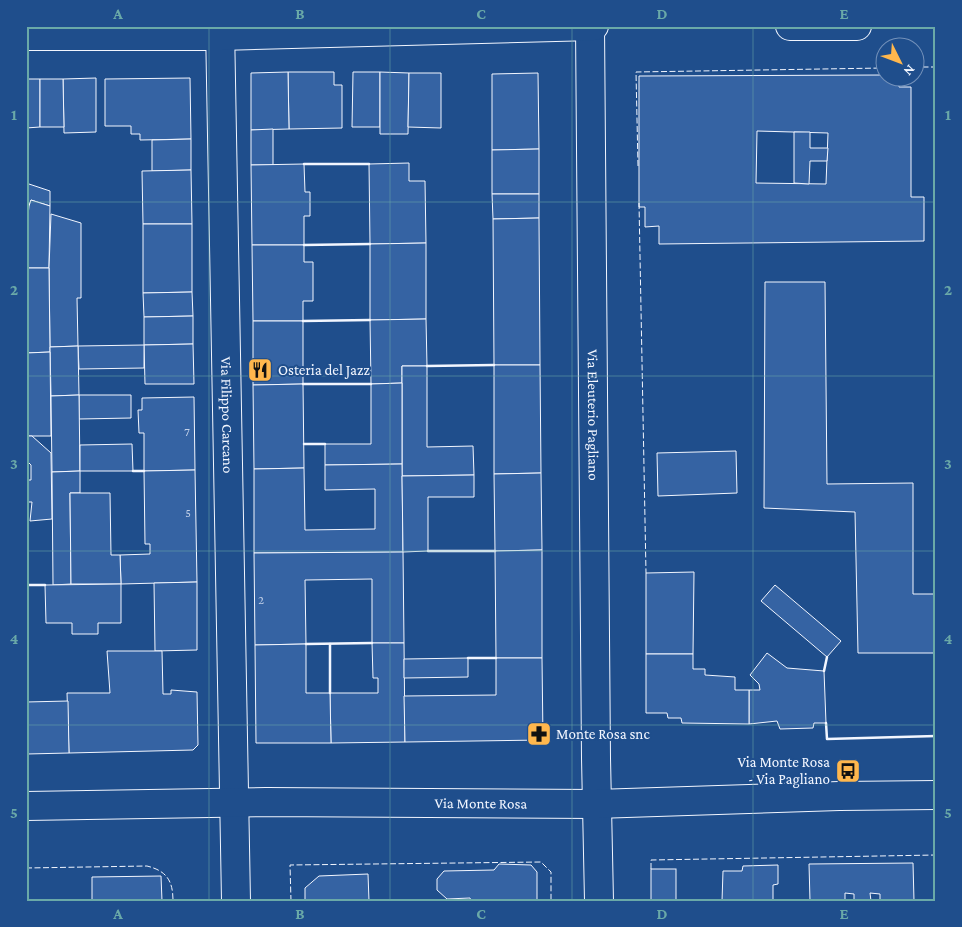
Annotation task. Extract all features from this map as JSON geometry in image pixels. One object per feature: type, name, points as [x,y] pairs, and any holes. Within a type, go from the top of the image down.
[{"type":"street","name":"Via Eleuterio Pagliano","points":[[590,26],[596,804],[599,901]]},
{"type":"street","points":[[26,36],[220,31],[594,26]]},
{"type":"street","points":[[790,26],[857,26]]},
{"type":"street","name":"Via Filippo Carcano","points":[[220,31],[236,901]]},
{"type":"street","name":"Via Monte Rosa","points":[[26,806],[234,803],[596,804],[840,796],[936,795]]},
{"type":"building","points":[[288,72],[334,72],[334,85],[342,85],[342,128],[289,129]]},
{"type":"building","points":[[288,72],[289,129],[251,130],[251,73]]},
{"type":"building","points":[[353,72],[380,72],[380,127],[352,127]]},
{"type":"building","points":[[380,72],[409,73],[408,134],[380,134]]},
{"type":"building","points":[[409,73],[441,73],[441,128],[408,127]]},
{"type":"building","points":[[538,73],[539,149],[492,150],[492,74]]},
{"type":"building","points":[[874,75],[874,88],[911,88],[911,197],[924,197],[924,241],[659,244],[659,226],[645,227],[645,207],[639,207],[639,76]],"holes":[[[757,131],[828,133],[826,184],[756,183]]]},
{"type":"building","points":[[96,78],[96,132],[64,133],[63,79]]},
{"type":"building","points":[[190,78],[191,139],[140,140],[140,134],[131,134],[131,126],[105,126],[105,79]]},
{"type":"building","points":[[26,79],[40,79],[40,127],[26,128]]},
{"type":"building","points":[[40,79],[63,79],[64,127],[40,127]]},
{"type":"building","points":[[273,129],[273,165],[251,165],[251,130]]},
{"type":"building","points":[[794,132],[810,132],[810,148],[828,148],[827,161],[810,161],[809,184],[794,183]]},
{"type":"building","points":[[191,139],[191,170],[152,171],[152,140]]},
{"type":"building","points":[[539,149],[539,194],[492,194],[492,150]]},
{"type":"building","points":[[409,163],[409,181],[425,181],[426,243],[370,244],[369,164]]},
{"type":"building","points":[[304,164],[305,192],[310,192],[310,216],[304,216],[304,245],[252,245],[251,165]]},
{"type":"building","points":[[191,170],[192,224],[143,224],[142,171]]},
{"type":"building","points":[[26,183],[50,191],[50,206],[31,200],[29,206],[26,205]]},
{"type":"building","points":[[492,194],[539,194],[539,218],[493,219]]},
{"type":"building","points":[[31,200],[50,206],[49,268],[26,268],[26,234]]},
{"type":"building","points":[[51,214],[81,223],[81,298],[77,298],[78,346],[50,347],[49,268]]},
{"type":"building","points":[[539,218],[540,365],[494,365],[493,219]]},
{"type":"building","points":[[143,224],[192,224],[192,292],[143,293]]},
{"type":"building","points":[[426,243],[426,319],[370,320],[370,244]]},
{"type":"building","points":[[252,245],[304,245],[304,262],[313,262],[313,301],[303,301],[303,321],[253,321]]},
{"type":"building","points":[[26,268],[49,268],[50,352],[26,353]]},
{"type":"building","points":[[765,282],[825,282],[827,484],[913,483],[913,594],[936,594],[936,653],[858,653],[855,512],[764,508]]},
{"type":"building","points":[[192,292],[193,316],[144,317],[143,293]]},
{"type":"building","points":[[193,316],[193,344],[144,345],[144,317]]},
{"type":"building","points":[[426,319],[427,366],[402,366],[402,383],[371,384],[370,320]]},
{"type":"building","points":[[253,321],[303,321],[303,384],[253,385]]},
{"type":"building","points":[[193,344],[194,384],[145,384],[144,345]]},
{"type":"building","points":[[144,345],[144,368],[79,369],[78,346]]},
{"type":"building","points":[[78,346],[79,395],[51,396],[50,347]]},
{"type":"building","points":[[50,352],[51,436],[26,436],[26,353]]},
{"type":"building","points":[[494,365],[540,365],[541,473],[494,474]]},
{"type":"building","points":[[402,366],[427,366],[427,447],[473,446],[474,475],[402,476]]},
{"type":"building","points":[[402,383],[402,464],[325,465],[325,444],[371,444],[371,384]]},
{"type":"building","points":[[303,384],[304,468],[254,469],[253,385]]},
{"type":"building","points":[[79,395],[131,395],[131,418],[79,419]]},
{"type":"building","points":[[79,395],[80,471],[52,472],[51,396]]},
{"type":"building","points":[[194,397],[195,470],[144,471],[144,433],[139,433],[138,410],[142,410],[142,398]]},
{"type":"building","points":[[26,436],[32,436],[51,453],[52,519],[30,521],[32,502],[26,502],[26,480],[31,480],[31,465],[26,460]]},
{"type":"building","points":[[132,444],[133,471],[80,471],[80,445]]},
{"type":"building","points":[[736,451],[737,493],[658,496],[657,453]]},
{"type":"building","points":[[402,464],[403,552],[254,553],[254,469],[304,468],[305,530],[375,529],[375,489],[325,490],[325,465]]},
{"type":"building","points":[[195,470],[197,582],[121,584],[120,555],[150,554],[150,544],[145,544],[144,471]]},
{"type":"building","points":[[80,471],[80,493],[70,493],[71,584],[53,585],[52,472]]},
{"type":"building","points":[[541,473],[542,550],[495,551],[494,474]]},
{"type":"building","points":[[474,475],[474,497],[428,497],[428,551],[403,552],[402,476]]},
{"type":"building","points":[[70,493],[110,493],[111,555],[120,555],[121,584],[71,584]]},
{"type":"building","points":[[542,550],[542,658],[496,658],[495,551]]},
{"type":"building","points":[[403,552],[404,643],[372,643],[372,579],[305,580],[306,644],[255,645],[254,553]]},
{"type":"building","points":[[694,572],[693,654],[646,654],[646,573]]},
{"type":"building","points":[[197,582],[197,650],[155,651],[154,583]]},
{"type":"building","points":[[121,584],[121,623],[98,623],[98,634],[72,634],[72,623],[46,623],[45,585]]},
{"type":"building","points":[[775,585],[841,641],[827,657],[761,601]]},
{"type":"building","points":[[372,643],[404,643],[405,742],[331,743],[330,693],[378,693],[378,678],[373,678]]},
{"type":"building","points":[[306,644],[306,693],[330,693],[331,743],[256,743],[255,645]]},
{"type":"building","points":[[107,651],[162,651],[163,694],[171,694],[171,690],[197,692],[198,745],[193,750],[69,753],[67,693],[110,693]]},
{"type":"building","points":[[767,653],[787,668],[824,671],[826,723],[814,723],[813,728],[780,729],[777,721],[749,724],[749,690],[760,690],[759,684],[750,675]]},
{"type":"building","points":[[646,654],[693,654],[693,669],[705,669],[705,675],[735,677],[735,690],[749,690],[749,724],[682,723],[681,718],[668,718],[667,713],[646,713]]},
{"type":"building","points":[[468,658],[468,677],[404,678],[404,659]]},
{"type":"building","points":[[496,658],[542,658],[543,740],[405,742],[404,696],[496,695]]},
{"type":"building","points":[[68,701],[69,753],[27,754],[26,702]]},
{"type":"building","points":[[26,703],[27,754],[26,754]]},
{"type":"building","points":[[913,863],[914,901],[880,901],[880,894],[870,893],[871,901],[854,901],[854,894],[845,893],[845,901],[810,901],[809,864]]},
{"type":"building","points":[[499,864],[531,865],[537,872],[537,901],[471,901],[470,898],[447,899],[437,890],[437,879],[444,871],[494,870]]},
{"type":"building","points":[[778,865],[778,884],[773,885],[773,901],[722,901],[723,871],[742,871],[743,866]]},
{"type":"building","points":[[651,869],[676,869],[676,901],[651,901]]},
{"type":"building","points":[[368,874],[369,901],[305,901],[305,888],[319,876]]},
{"type":"building","points":[[161,876],[162,901],[92,901],[92,877]]},
{"type":"fence","points":[[924,67],[936,67]]},
{"type":"fence","points":[[638,166],[636,72],[874,68]]},
{"type":"fence","points":[[639,203],[646,573]]},
{"type":"fence","points":[[651,869],[651,860],[936,855]]},
{"type":"fence","points":[[291,901],[290,865],[541,862],[551,872],[551,901]]},
{"type":"fence","points":[[26,868],[147,866],[160,871],[168,878],[172,888],[173,901]]},
{"type":"wall","points":[[304,164],[369,164]]},
{"type":"wall","points":[[304,245],[370,244]]},
{"type":"wall","points":[[303,321],[370,320]]},
{"type":"wall","points":[[427,366],[494,365]]},
{"type":"wall","points":[[303,384],[371,384]]},
{"type":"wall","points":[[304,444],[325,444]]},
{"type":"wall","points":[[133,471],[144,471]]},
{"type":"wall","points":[[428,551],[495,551]]},
{"type":"wall","points":[[26,585],[45,585]]},
{"type":"wall","points":[[306,644],[372,643]]},
{"type":"wall","points":[[330,644],[330,693]]},
{"type":"wall","points":[[824,671],[827,657]]},
{"type":"wall","points":[[468,658],[496,658]]},
{"type":"wall","points":[[826,723],[827,739],[936,736]]},
{"type":"place","name":"Osteria del Jazz","points":[[260,370]]},
{"type":"place","name":"Monte Rosa snc","points":[[539,734]]},
{"type":"place","name":"Via Monte Rosa - Via Pagliano","points":[[848,771]]}]
